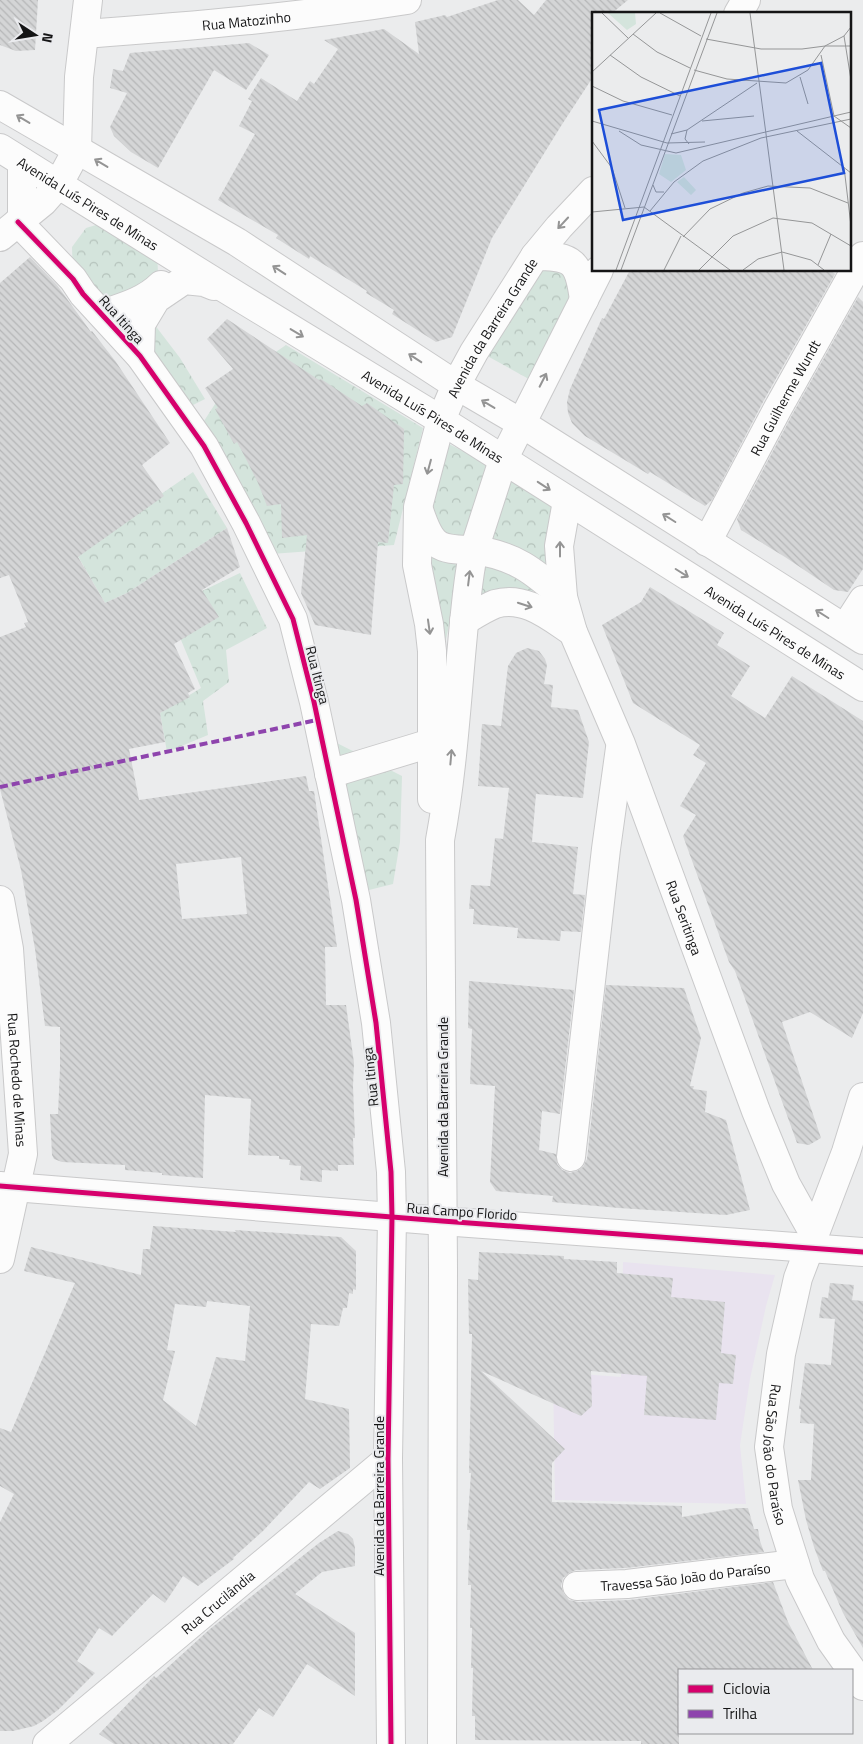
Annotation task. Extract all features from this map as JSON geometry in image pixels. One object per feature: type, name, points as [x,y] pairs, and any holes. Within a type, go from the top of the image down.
[{"type":"street","points":[[13,226],[43,202],[58,185],[77,150],[79,77],[88,0]]},
{"type":"street","name":"Rua Matozinho","points":[[85,34],[192,26],[348,9],[407,0]]},
{"type":"street","points":[[739,12],[746,0]]},
{"type":"street","points":[[47,132],[61,120],[72,99],[79,77]]},
{"type":"street","points":[[0,105],[237,242],[456,385],[521,423],[854,634],[863,600]]},
{"type":"street","points":[[11,155],[13,226]]},
{"type":"street","name":"Avenida Luís Pires de Minas","points":[[11,155],[441,420],[863,687]]},
{"type":"street","name":"Avenida da Barreira Grande","points":[[440,840],[433,810],[431,743],[433,717],[432,652],[429,624],[417,565],[418,506],[441,420],[456,385],[474,352],[535,256],[592,192]]},
{"type":"street","name":"Rua Itinga","points":[[13,226],[73,278],[83,294],[140,356],[204,446],[246,523],[293,619],[314,702],[356,900],[376,1023],[391,1172],[392,1217]]},
{"type":"street","points":[[102,314],[139,301],[152,294],[170,270],[173,256]]},
{"type":"street","points":[[535,256],[558,257],[568,260],[577,268],[581,277],[584,300]]},
{"type":"street","name":"Rua Guilherme Wundt","points":[[707,542],[778,408],[863,256]]},
{"type":"street","name":"Avenida da Barreira Grande","points":[[442,1744],[440,840],[447,803],[464,621],[474,550],[503,460],[598,271]]},
{"type":"street","points":[[140,356],[141,324],[156,300],[184,280],[204,282],[226,289]]},
{"type":"street","name":"Rua Seritinga","points":[[567,501],[559,546],[563,597],[573,632],[621,744],[756,1111],[812,1241]]},
{"type":"street","points":[[418,506],[426,532],[434,542],[451,550],[494,552],[513,560],[540,576],[563,597]]},
{"type":"street","points":[[464,621],[494,604],[510,601],[524,603],[537,609],[573,632]]},
{"type":"street","points":[[329,774],[431,743]]},
{"type":"street","points":[[571,1157],[606,849],[621,744]]},
{"type":"street","name":"Rua Rochedo de Minas","points":[[0,900],[9,949],[23,1154],[8,1187],[0,1259]]},
{"type":"street","name":"Rua São João do Paraíso","points":[[851,1669],[831,1641],[800,1579],[778,1510],[769,1447],[781,1354],[798,1278],[846,1152],[863,1097]]},
{"type":"street","name":"Rua Campo Florido","points":[[8,1187],[442,1222],[812,1241],[863,1252]]},
{"type":"street","name":"Avenida da Barreira Grande","points":[[391,1744],[388,1459],[392,1217]]},
{"type":"street","name":"Rua Crucilândia","points":[[47,1744],[388,1459]]},
{"type":"street","name":"Travessa São João do Paraíso","points":[[576,1586],[627,1584],[795,1564]]},
{"type":"street","name":"Rua São João do Paraíso","points":[[853,1672],[863,1686]]},
{"type":"shaded area","points":[[623,1262],[775,1275],[766,1306],[750,1379],[740,1445],[746,1504],[555,1500],[553,1372],[621,1377]]},
{"type":"green space","points":[[106,222],[157,254],[158,272],[150,287],[110,310],[73,279],[72,247],[86,228]]},
{"type":"green space","points":[[535,264],[562,268],[577,290],[536,383],[480,352]]},
{"type":"green space","points":[[151,320],[180,358],[205,399],[183,410],[158,375],[147,332]]},
{"type":"green space","points":[[286,345],[423,428],[394,545],[271,554],[204,421],[215,404],[221,389]]},
{"type":"green space","points":[[445,442],[494,469],[470,540],[441,536],[427,503]]},
{"type":"green space","points":[[193,472],[227,528],[127,593],[105,603],[76,553]]},
{"type":"green space","points":[[507,478],[558,508],[551,579],[485,540]]},
{"type":"green space","points":[[425,553],[464,556],[443,653]]},
{"type":"green space","points":[[472,560],[534,580],[533,591],[508,592],[473,605]]},
{"type":"green space","points":[[240,573],[267,628],[226,650],[229,682],[203,701],[208,735],[167,752],[160,713],[201,688],[181,640],[202,591]]},
{"type":"green space","points":[[329,739],[402,776],[400,842],[393,884],[361,892]]},
{"type":"building","points":[[0,0],[38,0],[35,50],[16,51],[0,45]]},
{"type":"building","points":[[498,0],[518,0],[534,15],[546,0],[628,0],[613,12],[592,12],[592,79],[492,238],[452,337],[436,342],[392,314],[394,310],[366,293],[367,291],[310,256],[309,259],[276,238],[278,235],[218,200],[255,134],[239,126],[252,101],[248,99],[261,78],[297,101],[310,81],[314,84],[338,49],[324,40],[384,29],[419,54],[415,22],[445,15],[447,17]]},
{"type":"building","points":[[249,43],[269,55],[246,90],[214,70],[158,168],[131,152],[114,136],[110,127],[127,93],[110,88],[113,69],[123,71],[130,53]]},
{"type":"building","points":[[30,257],[57,285],[91,332],[116,362],[170,443],[142,465],[164,496],[78,557],[105,603],[127,593],[227,528],[240,567],[202,590],[219,617],[174,644],[195,689],[188,693],[190,697],[160,713],[165,742],[129,749],[139,800],[306,776],[309,791],[314,791],[337,947],[325,947],[326,1005],[346,1005],[354,1063],[354,1165],[338,1165],[338,1171],[322,1170],[322,1182],[300,1180],[301,1166],[289,1165],[290,1160],[279,1159],[279,1156],[248,1155],[251,1099],[205,1095],[203,1178],[125,1170],[125,1165],[62,1162],[54,1159],[52,1155],[50,1114],[58,1114],[60,1027],[45,1026],[35,949],[21,870],[0,789],[0,637],[26,627],[24,623],[28,622],[9,575],[0,578],[0,283]],"holes":[[[241,857],[247,914],[182,919],[176,864]]]},
{"type":"building","points":[[629,271],[831,271],[835,274],[764,400],[712,500],[705,506],[650,472],[648,474],[585,436],[572,423],[568,413],[567,402],[570,389],[602,318],[604,319]]},
{"type":"building","points":[[858,297],[863,302],[863,569],[848,592],[834,590],[741,530],[737,519]]},
{"type":"building","points":[[227,319],[319,380],[321,379],[362,406],[367,403],[404,429],[403,484],[394,485],[388,543],[378,542],[371,635],[315,625],[301,593],[307,535],[282,538],[281,504],[267,506],[246,459],[237,442],[234,444],[215,409],[218,408],[205,388],[233,369],[207,339]]},
{"type":"building","points":[[650,587],[724,633],[717,645],[750,666],[731,696],[765,718],[792,676],[863,721],[863,1013],[852,1038],[810,1012],[782,1022],[821,1138],[809,1145],[797,1143],[735,971],[729,962],[683,836],[696,815],[680,806],[706,763],[693,755],[700,745],[633,703],[602,625],[641,602]]},
{"type":"building","points":[[527,648],[539,651],[545,659],[547,665],[544,684],[553,685],[551,707],[578,710],[589,742],[583,798],[536,794],[532,842],[578,847],[573,894],[585,895],[581,932],[561,931],[560,941],[517,938],[518,928],[473,924],[474,909],[469,909],[471,885],[490,886],[495,838],[503,839],[509,788],[478,786],[482,724],[501,726],[508,666],[516,653]]},
{"type":"building","points":[[469,981],[574,990],[560,1114],[542,1111],[539,1150],[556,1154],[557,1164],[562,1170],[570,1173],[583,1167],[587,1159],[606,985],[684,988],[701,1038],[690,1086],[694,1086],[693,1089],[707,1091],[705,1112],[726,1120],[750,1210],[726,1215],[619,1208],[552,1202],[553,1196],[496,1191],[490,1182],[495,1086],[470,1084],[472,1029],[468,1028]]},
{"type":"building","points":[[153,1226],[341,1237],[356,1251],[356,1290],[353,1289],[353,1294],[349,1293],[347,1308],[343,1308],[339,1326],[311,1324],[305,1399],[349,1409],[350,1468],[320,1489],[309,1482],[234,1559],[198,1586],[183,1576],[165,1603],[153,1594],[112,1636],[99,1628],[77,1661],[95,1673],[58,1710],[43,1721],[34,1726],[13,1731],[0,1731],[0,1522],[14,1494],[0,1486],[0,1428],[11,1432],[75,1283],[24,1271],[31,1247],[141,1275],[143,1249],[150,1249]],"holes":[[[207,1301],[250,1306],[245,1361],[216,1357],[196,1426],[163,1400],[175,1351],[167,1350],[175,1304],[206,1307]]]},
{"type":"building","points":[[479,1252],[564,1256],[564,1259],[617,1262],[617,1273],[673,1278],[671,1297],[725,1302],[721,1353],[736,1355],[733,1384],[719,1383],[716,1420],[644,1415],[647,1376],[591,1371],[592,1406],[581,1416],[481,1371],[565,1449],[552,1463],[552,1502],[682,1506],[682,1517],[748,1508],[754,1529],[758,1529],[764,1552],[626,1568],[576,1570],[563,1578],[561,1586],[569,1600],[578,1602],[629,1600],[773,1582],[788,1622],[812,1669],[678,1669],[679,1744],[641,1744],[641,1741],[475,1740],[475,1716],[472,1716],[471,1585],[468,1585],[470,1530],[467,1530],[471,1473],[469,1473],[472,1334],[469,1334],[468,1279],[478,1280]]},
{"type":"building","points":[[830,1283],[854,1285],[852,1300],[863,1301],[863,1648],[843,1613],[825,1571],[823,1571],[806,1520],[798,1480],[811,1480],[814,1424],[800,1423],[801,1409],[799,1409],[805,1363],[831,1365],[835,1319],[819,1318],[822,1297],[828,1298]]},
{"type":"building","points":[[338,1531],[348,1534],[353,1539],[355,1566],[322,1572],[295,1594],[355,1633],[355,1696],[307,1664],[273,1717],[259,1708],[233,1744],[114,1744],[99,1734],[154,1676],[156,1678],[210,1629],[319,1543]]},
{"type":"marked path","points":[[0,787],[317,720]]},
{"type":"cycle path","points":[[18,222],[73,279],[83,294],[140,356],[204,446],[246,523],[293,619],[314,702],[356,900],[376,1023],[391,1172],[388,1459],[391,1744]]},
{"type":"cycle path","points":[[0,1186],[863,1252]]}]
